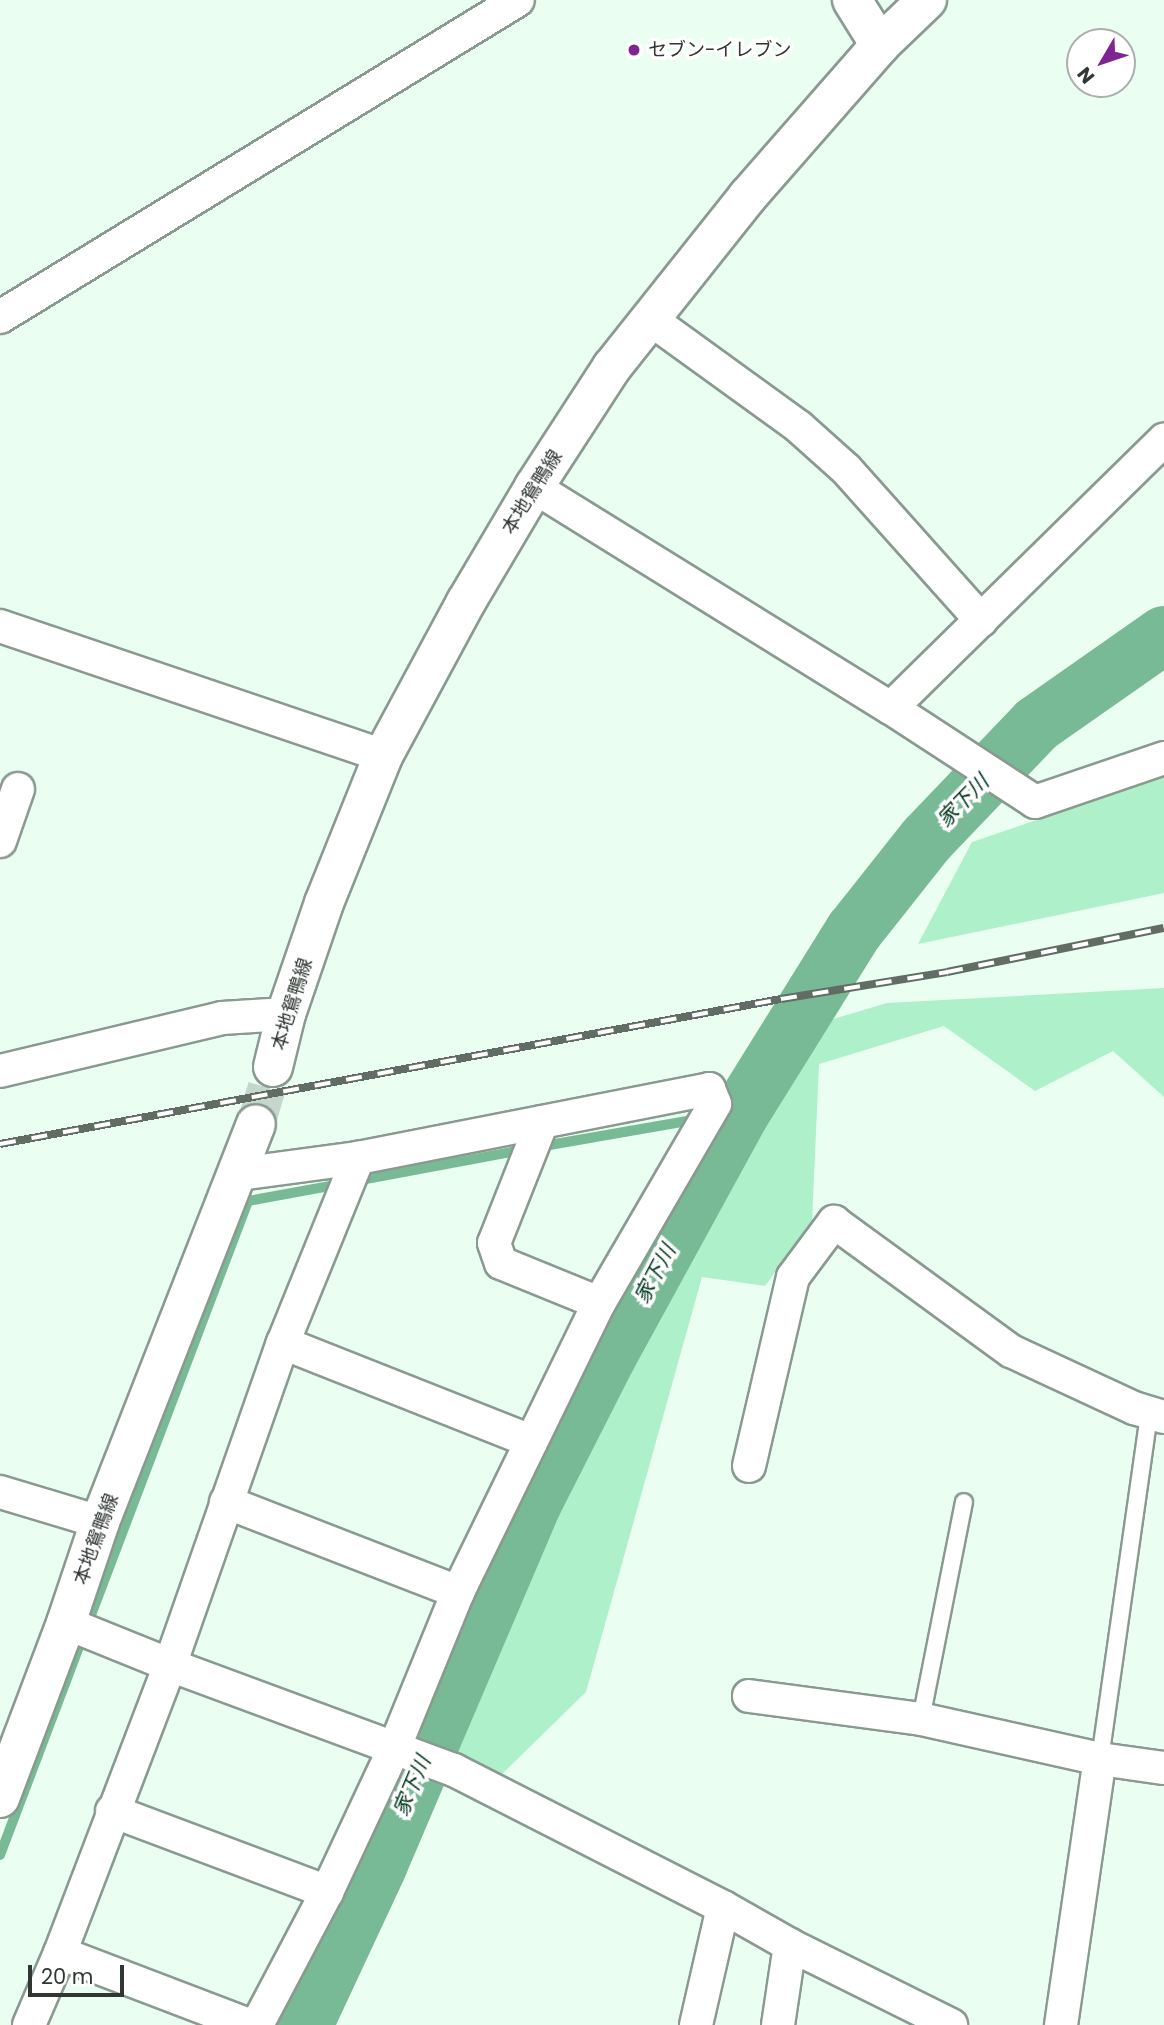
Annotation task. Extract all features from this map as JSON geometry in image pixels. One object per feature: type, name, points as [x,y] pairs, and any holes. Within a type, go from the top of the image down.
[{"type":"main road","points":[[852,0],[880,45]]},
{"type":"main road","name":"本地鴛鴨線","points":[[273,1067],[286,1014],[324,902],[383,756],[466,602],[534,487],[612,367],[748,196],[880,45],[927,0]]},
{"type":"main road","name":"本地鴛鴨線","points":[[0,1798],[66,1623],[100,1522],[239,1174],[256,1124]]},
{"type":"street","points":[[0,317],[518,0]]},
{"type":"street","points":[[650,319],[799,427],[846,470],[981,620]]},
{"type":"street","points":[[891,708],[1164,440]]},
{"type":"street","points":[[534,487],[891,708],[1035,802],[1164,758]]},
{"type":"street","points":[[0,626],[383,756]]},
{"type":"street","points":[[0,841],[18,789]]},
{"type":"street","points":[[0,1072],[222,1018],[286,1014]]},
{"type":"street","points":[[239,1174],[358,1158],[709,1089],[715,1104],[599,1303],[458,1592],[394,1749],[327,1892],[257,2025]]},
{"type":"street","points":[[542,1122],[495,1243],[501,1263],[599,1303]]},
{"type":"street","points":[[29,2025],[60,1953],[170,1665],[283,1343],[358,1158]]},
{"type":"street","points":[[749,1466],[793,1277],[834,1222],[1011,1351],[1157,1415]]},
{"type":"street","points":[[283,1343],[531,1441]]},
{"type":"street","points":[[0,1492],[100,1522]]},
{"type":"street","points":[[226,1502],[458,1592]]},
{"type":"street","points":[[66,1623],[170,1665],[454,1770],[723,1907],[933,2021]]},
{"type":"street","points":[[749,1696],[921,1719],[1100,1759],[1164,1768]]},
{"type":"street","points":[[1061,2025],[1100,1759]]},
{"type":"street","points":[[112,1811],[327,1892]]},
{"type":"street","points":[[696,2025],[723,1907]]},
{"type":"street","points":[[778,2025],[790,1945]]},
{"type":"street","points":[[60,1953],[249,2025]]},
{"type":"lane","points":[[1100,1759],[1157,1415]]},
{"type":"lane","points":[[921,1719],[964,1502]]},
{"type":"green space","points":[[1164,777],[1164,893],[918,944],[972,842]]},
{"type":"green space","points":[[1164,988],[1164,1097],[1113,1051],[1035,1091],[944,1026],[819,1064],[812,1222],[765,1286],[702,1277],[586,1692],[499,1777],[439,1748],[540,1513],[741,1123],[813,1025],[887,1003]]},
{"type":"waterway","name":"家下川","points":[[304,2025],[378,1866],[533,1503],[607,1357],[740,1114],[854,931],[927,839],[1037,724],[1164,635]]},
{"type":"waterway","points":[[714,1117],[740,1114]]},
{"type":"waterway","points":[[538,1147],[699,1119]]},
{"type":"waterway","points":[[355,1181],[523,1150]]},
{"type":"waterway","points":[[0,1855],[248,1201],[341,1184]]},
{"type":"tunnel","points":[[256,1124],[273,1067]]},
{"type":"railway","points":[[0,1144],[781,999],[947,972],[1164,928]]},
{"type":"place","name":"セブン-イレブン","points":[[634,50]]}]
